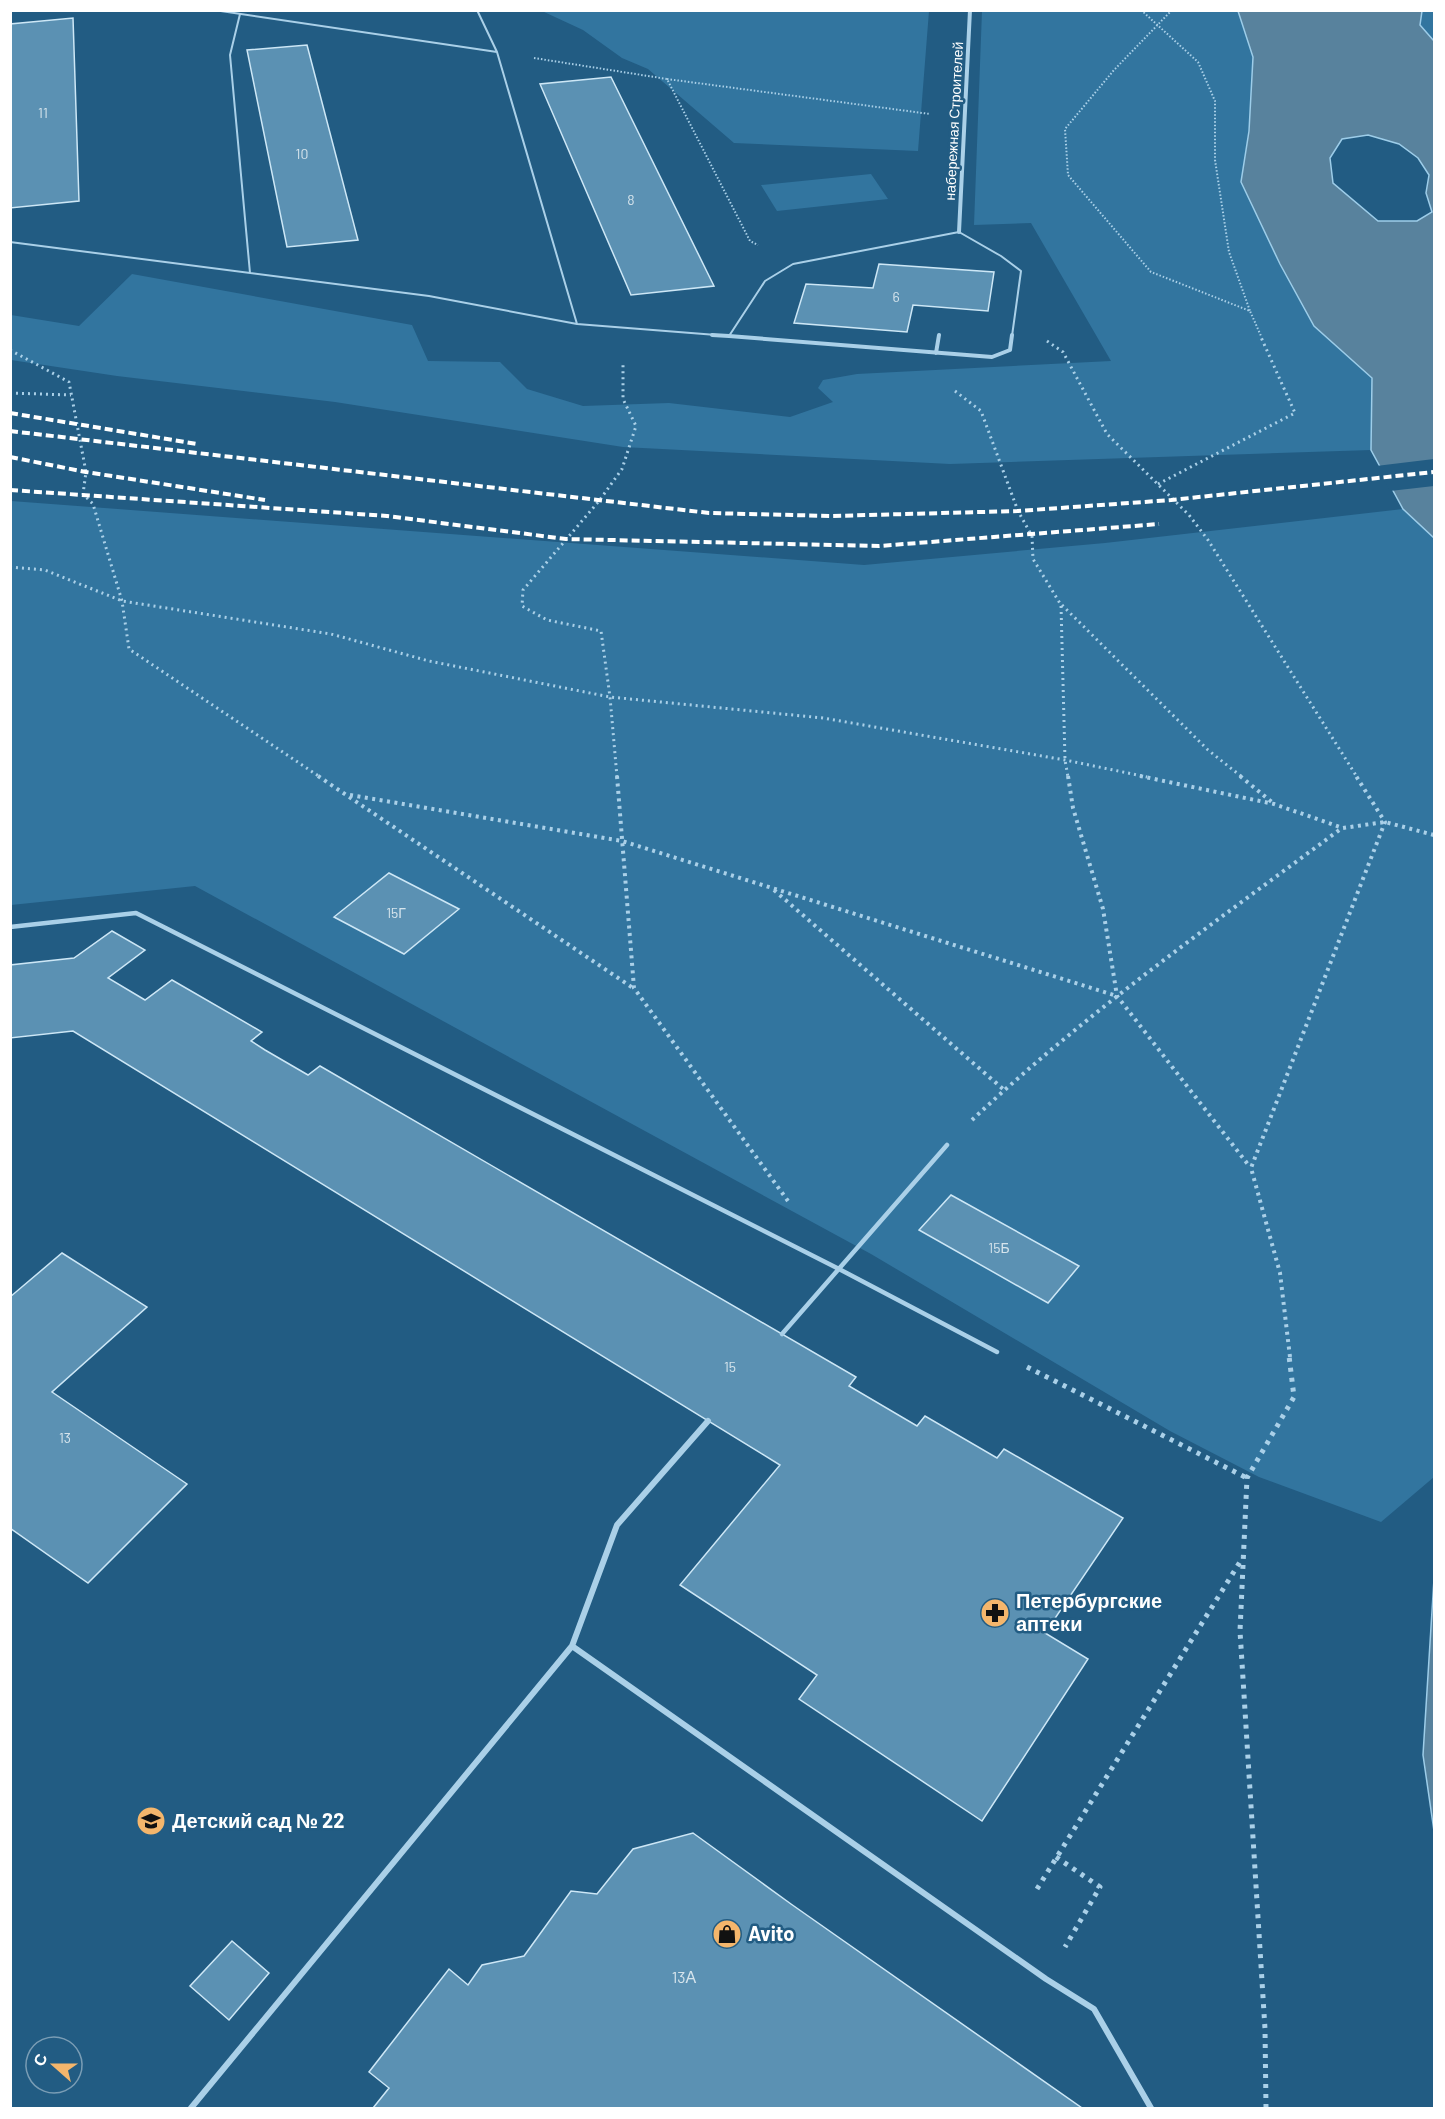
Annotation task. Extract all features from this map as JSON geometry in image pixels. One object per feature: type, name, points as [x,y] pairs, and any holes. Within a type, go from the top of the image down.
[{"type":"street","name":"набережная Строителей","points":[[959,232],[970,10]]},
{"type":"lane","points":[[214,10],[497,52]]},
{"type":"lane","points":[[477,10],[497,52],[577,324]]},
{"type":"lane","points":[[240,14],[230,56],[250,273]]},
{"type":"lane","points":[[10,242],[429,296],[577,324],[728,337],[992,357],[1010,350],[1021,271],[1001,256],[959,232],[793,264],[765,281],[728,337]]},
{"type":"lane","points":[[936,353],[939,334]]},
{"type":"lane","points":[[10,927],[136,913],[839,1269],[997,1352]]},
{"type":"lane","points":[[782,1334],[947,1144]]},
{"type":"lane","points":[[191,2109],[572,1646],[617,1526],[708,1420]]},
{"type":"lane","points":[[572,1646],[1046,1979],[1094,2009],[1151,2109]]},
{"type":"path","points":[[1141,10],[1198,62],[1215,101],[1215,159],[1229,252],[1250,311],[1295,413],[1158,484]]},
{"type":"path","points":[[1172,10],[1114,70],[1065,129],[1068,175],[1151,272],[1250,311]]},
{"type":"path","points":[[497,52],[667,79],[964,119]]},
{"type":"path","points":[[667,79],[750,241],[793,264]]},
{"type":"path","points":[[1015,318],[1063,352],[1107,434],[1189,515],[1208,540],[1384,822]]},
{"type":"path","points":[[577,324],[624,360],[623,399],[636,426],[622,468],[599,501],[524,590],[522,606],[547,620],[601,631],[610,697],[634,988]]},
{"type":"path","points":[[10,350],[69,382],[86,472],[83,494],[93,504],[122,601],[129,649],[634,988],[790,1204]]},
{"type":"path","points":[[954,391],[981,411],[1018,511],[1032,536],[1033,559],[1061,605],[1208,750],[1274,804]]},
{"type":"path","points":[[10,393],[71,395]]},
{"type":"path","points":[[10,567],[45,570],[122,601],[331,634],[429,661],[610,697],[823,718],[1065,760],[1274,804],[1343,828],[1384,822],[1434,835]]},
{"type":"path","points":[[1061,605],[1065,760],[1073,808],[1103,909],[1117,996],[1251,1168],[1280,1273],[1294,1396],[1247,1478],[1240,1631],[1265,2029],[1266,2109]]},
{"type":"path","points":[[346,795],[622,841],[1117,996]]},
{"type":"path","points":[[1251,1168],[1384,822]]},
{"type":"path","points":[[947,1144],[1003,1089],[1117,996],[1343,828]]},
{"type":"path","points":[[772,887],[1003,1089]]},
{"type":"path","points":[[997,1352],[1247,1478]]},
{"type":"path","points":[[1037,1889],[1243,1556]]},
{"type":"path","points":[[1046,1979],[1100,1887],[1056,1857]]},
{"type":"shaded area","points":[[542,11],[929,11],[918,151],[734,143],[648,69],[622,58],[583,30]]},
{"type":"shaded area","points":[[982,11],[1238,11],[1253,57],[1249,131],[1241,182],[1280,264],[1314,326],[1372,378],[1371,450],[950,464],[623,447],[335,402],[117,376],[11,360],[11,315],[79,326],[132,274],[412,325],[428,361],[500,362],[527,389],[583,406],[669,403],[790,417],[833,402],[818,388],[823,380],[857,374],[1111,361],[1031,223],[974,225]]},
{"type":"shaded area","points":[[1238,11],[1422,11],[1420,25],[1434,41],[1434,538],[1403,509],[1371,450],[1372,378],[1314,326],[1280,264],[1241,182],[1249,131],[1253,57]],"holes":[[[1368,135],[1399,144],[1418,158],[1429,175],[1426,193],[1432,212],[1417,221],[1378,221],[1333,183],[1330,158],[1342,139]]]},
{"type":"shaded area","points":[[1422,11],[1434,11],[1434,41],[1420,25]]},
{"type":"shaded area","points":[[871,174],[888,199],[777,211],[761,185]]},
{"type":"shaded area","points":[[11,501],[864,565],[1105,543],[1403,509],[1434,538],[1434,1477],[1381,1522],[1259,1477],[1170,1431],[871,1254],[195,886],[11,905]]},
{"type":"shaded area","points":[[1434,1579],[1434,1831],[1423,1755]]},
{"type":"pier","points":[[1434,459],[1434,486],[1390,491],[1376,466]]},
{"type":"building","points":[[73,18],[79,201],[10,208],[10,24]]},
{"type":"building","points":[[307,45],[358,240],[287,247],[247,50]]},
{"type":"building","points":[[611,77],[714,286],[631,295],[540,84]]},
{"type":"building","points":[[879,264],[994,272],[988,311],[913,305],[907,332],[794,323],[806,284],[873,288]]},
{"type":"building","points":[[389,873],[459,909],[404,954],[334,917]]},
{"type":"building","points":[[112,931],[145,950],[108,978],[145,1000],[172,980],[262,1032],[251,1041],[265,1050],[308,1075],[320,1066],[856,1377],[849,1386],[917,1426],[925,1416],[997,1458],[1004,1449],[1123,1518],[1045,1633],[1088,1659],[982,1821],[799,1699],[817,1675],[680,1585],[780,1465],[73,1031],[10,1038],[10,965],[74,958]]},
{"type":"building","points":[[951,1195],[1079,1266],[1048,1303],[919,1230]]},
{"type":"building","points":[[62,1253],[147,1307],[52,1392],[187,1484],[88,1583],[10,1528],[10,1297]]},
{"type":"building","points":[[693,1833],[1082,2108],[373,2108],[389,2088],[369,2072],[449,1969],[468,1985],[482,1965],[524,1956],[571,1891],[597,1894],[633,1849]]},
{"type":"building","points":[[232,1941],[269,1973],[229,2020],[190,1986]]},
{"type":"railway","points":[[10,413],[197,444]]},
{"type":"railway","points":[[10,431],[709,513],[832,516],[1018,511],[1171,500],[1434,472]]},
{"type":"railway","points":[[10,457],[86,472],[265,500]]},
{"type":"railway","points":[[10,490],[387,516],[566,539],[879,546],[1159,524]]},
{"type":"place","name":"Петербургские аптеки","points":[[995,1613]]},
{"type":"place","name":"Детский сад № 22","points":[[151,1821]]},
{"type":"place","name":"Avito","points":[[727,1934]]}]
